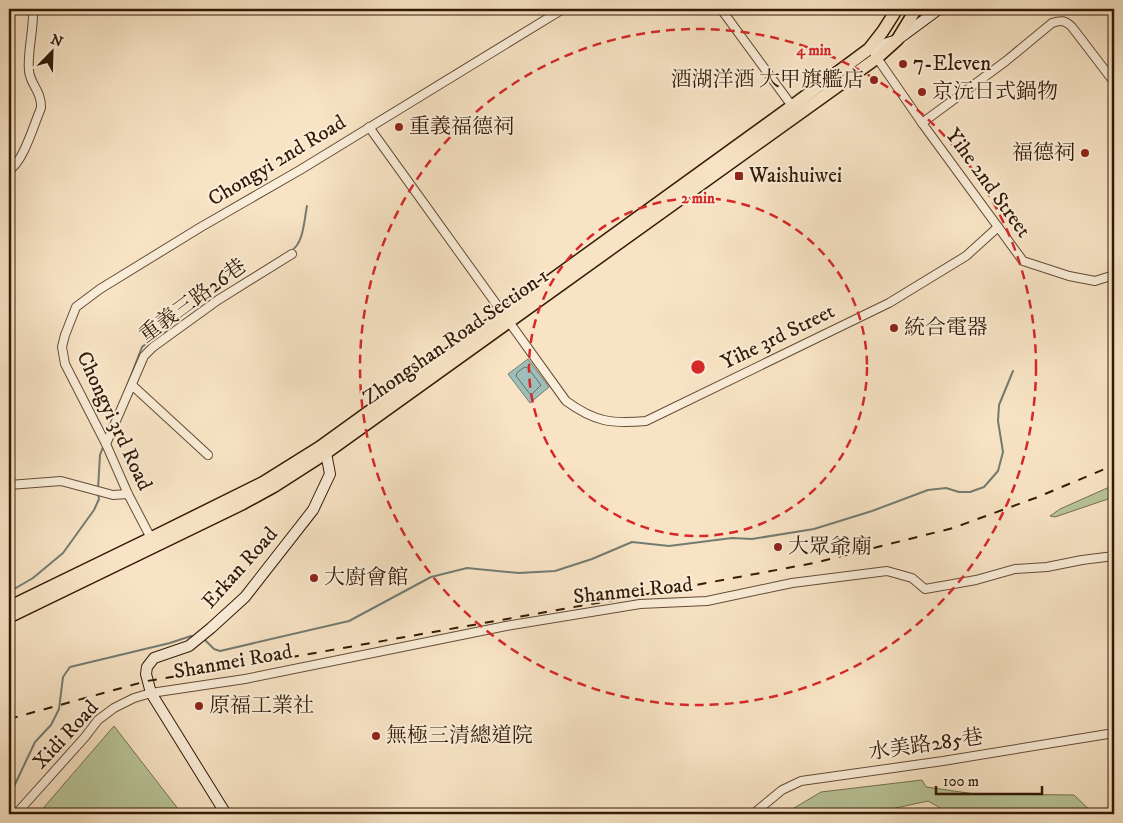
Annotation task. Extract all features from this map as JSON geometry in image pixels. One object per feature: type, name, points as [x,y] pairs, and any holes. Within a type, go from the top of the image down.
[{"type":"main road","points":[[868,49],[883,32],[897,9]]},
{"type":"main road","points":[[897,40],[916,9]]},
{"type":"main road","name":"Zhongshan Road Section 1","points":[[9,617],[323,450],[505,319],[877,58],[897,40]]},
{"type":"main road","name":"Zhongshan Road Section 1","points":[[505,319],[868,49]]},
{"type":"main road","name":"Zhongshan Road Section 1","points":[[9,607],[153,542]]},
{"type":"street","points":[[9,170],[13,168],[19,159],[41,108],[41,101],[29,74],[34,24],[33,9]]},
{"type":"street","points":[[369,127],[563,9]]},
{"type":"street","points":[[720,9],[792,106]]},
{"type":"street","name":"Zhongshan Road Section 1","points":[[868,49],[897,40],[939,9]]},
{"type":"street","points":[[922,123],[1006,61],[1052,24],[1060,20],[1072,26],[1114,82]]},
{"type":"street","name":"Yihe 2nd Street","points":[[868,49],[877,58],[1023,261],[1069,276],[1095,281],[1114,275]]},
{"type":"street","name":"Chongyi 2nd Road","points":[[100,289],[369,127],[505,319]]},
{"type":"street","name":"Yihe 3rd Street","points":[[505,319],[566,401],[583,413],[603,420],[622,423],[646,421],[889,303],[966,256],[998,227]]},
{"type":"street","name":"重義三路26巷","points":[[106,444],[144,356],[153,347],[218,300],[292,254]]},
{"type":"street","name":"Chongyi 3rd Road","points":[[100,289],[76,307],[69,321],[62,348],[65,364],[153,542]]},
{"type":"street","points":[[132,386],[208,455]]},
{"type":"street","name":"Erkan Road","points":[[226,814],[151,694],[146,667],[154,658],[190,646],[245,597],[313,510],[330,474],[323,450]]},
{"type":"street","points":[[9,485],[61,481],[113,495],[128,494]]},
{"type":"street","name":"Shanmei Road","points":[[151,694],[245,679],[506,626],[640,604],[707,601],[792,583],[887,571],[912,578],[925,589],[976,580],[1015,569],[1047,567],[1114,556]]},
{"type":"street","name":"Xidi Road","points":[[16,814],[98,720],[114,708],[134,698],[151,694]]},
{"type":"street","name":"水美路285巷","points":[[753,814],[782,790],[801,781],[943,761],[1114,733]]},
{"type":"green space","points":[[1114,485],[1114,497],[1055,517],[1050,516],[1060,509]]},
{"type":"green space","points":[[114,726],[182,814],[39,814],[45,806]]},
{"type":"green space","points":[[922,780],[926,787],[975,794],[1074,795],[1094,814],[951,814],[928,801],[868,814],[784,814],[821,792]]},
{"type":"water","points":[[528,359],[549,387],[530,403],[508,374]]},
{"type":"waterway","points":[[291,251],[299,243],[307,206]]},
{"type":"waterway","points":[[125,391],[142,347],[170,330]]},
{"type":"waterway","points":[[204,639],[214,649],[220,651],[349,621],[431,577],[467,568],[519,573],[555,571],[592,559],[632,542],[669,546],[732,538],[752,539],[814,529],[872,511],[928,490],[946,488],[959,492],[970,492],[984,487],[998,471],[1003,452],[998,421],[999,405],[1013,371]]},
{"type":"waterway","points":[[98,489],[100,455],[103,447]]},
{"type":"waterway","points":[[9,592],[33,578],[63,553],[94,510],[99,499],[98,493]]},
{"type":"waterway","points":[[9,797],[35,742],[51,725],[59,709],[63,677],[70,667],[170,643],[191,636],[194,637]]},
{"type":"railway","points":[[9,719],[147,681],[247,665],[814,563],[953,528],[1038,497],[1114,465]]},
{"type":"place","name":"7-Eleven","points":[[903,64]]},
{"type":"place","name":"酒湖洋酒 大甲旗艦店","points":[[874,80]]},
{"type":"place","name":"京沅日式鍋物","points":[[922,92]]},
{"type":"place","name":"重義福德祠","points":[[399,127]]},
{"type":"place","name":"福德祠","points":[[1085,153]]},
{"type":"place","name":"Waishuiwei","points":[[739,176]]},
{"type":"place","name":"統合電器","points":[[894,328]]},
{"type":"place","name":"大眾爺廟","points":[[778,547]]},
{"type":"place","name":"大廚會館","points":[[314,578]]},
{"type":"place","name":"原福工業社","points":[[199,706]]},
{"type":"place","name":"無極三清總道院","points":[[376,736]]}]
